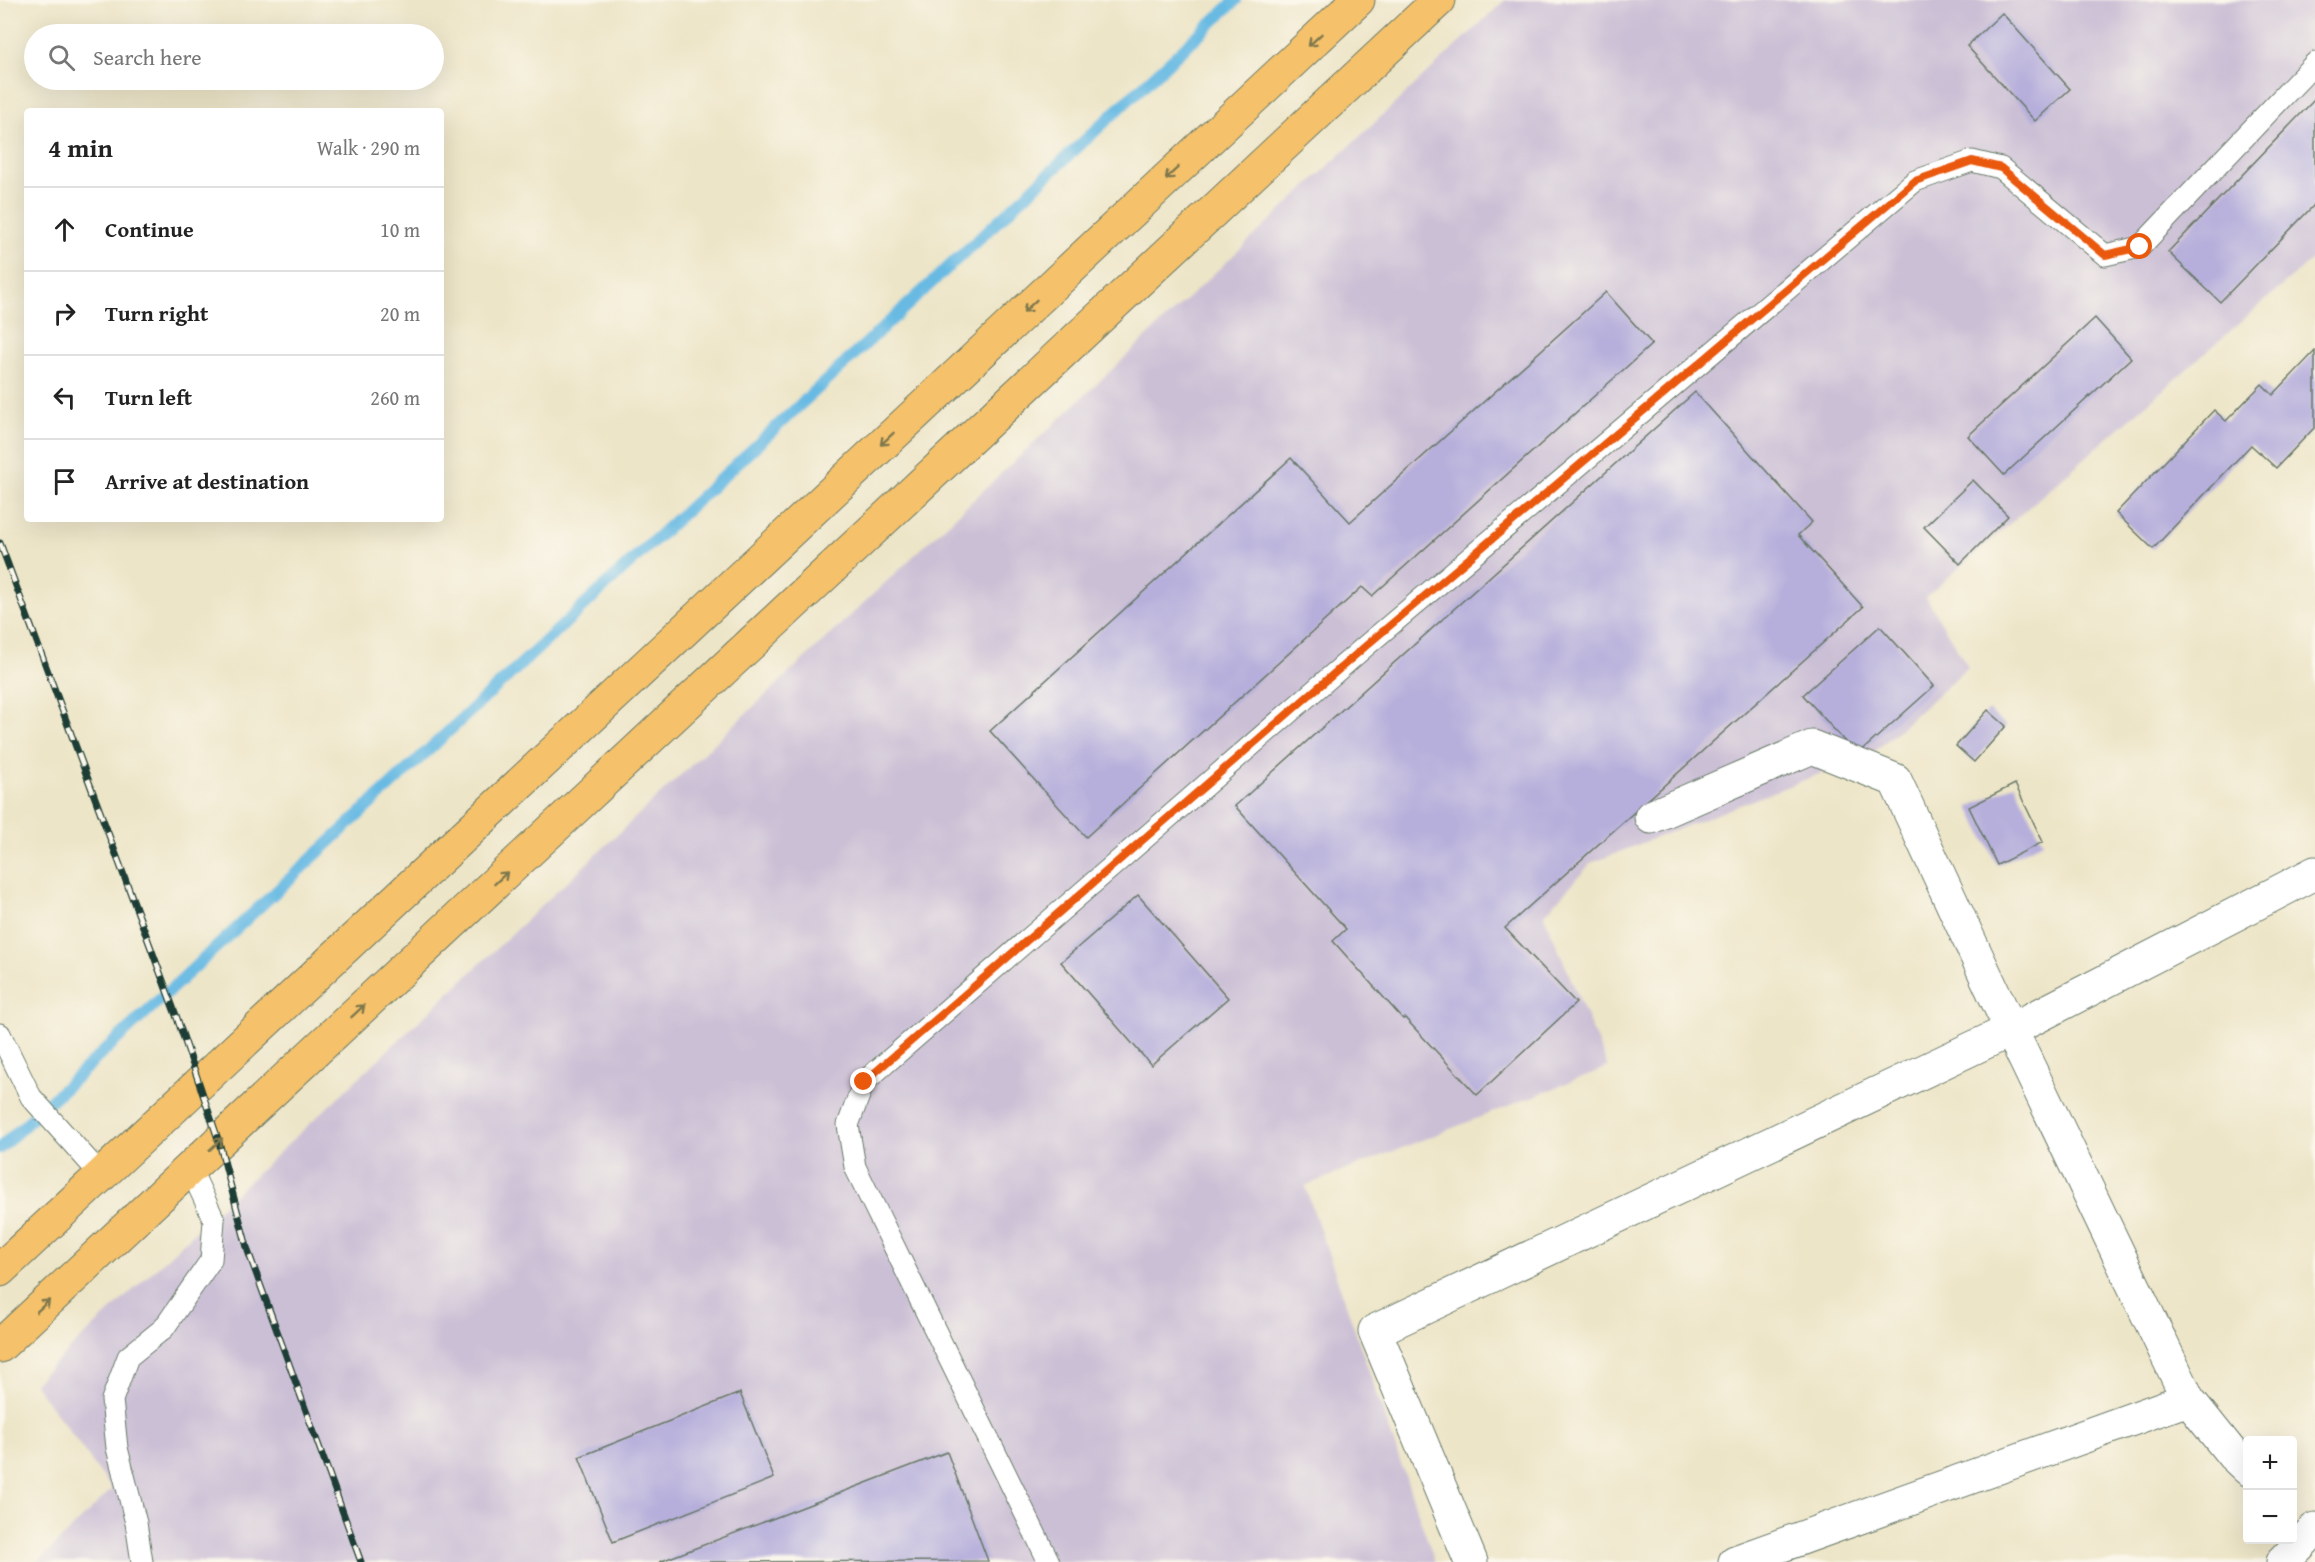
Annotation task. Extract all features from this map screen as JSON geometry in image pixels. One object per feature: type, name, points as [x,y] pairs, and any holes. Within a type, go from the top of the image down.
[{"type":"highway","points":[[0,1270],[1358,0]]},
{"type":"highway","points":[[0,1346],[1439,0]]},
{"type":"street","points":[[1651,817],[1812,747],[1895,780],[2011,1030],[2188,1399],[2243,1465]]},
{"type":"street","points":[[1471,1562],[1375,1331],[2011,1030],[2315,873]]},
{"type":"street","points":[[1735,1562],[2188,1399]]},
{"type":"street","points":[[2283,1562],[2308,1528]]},
{"type":"lane","points":[[1049,1562],[855,1167],[848,1125],[864,1082],[1368,644],[1915,181],[1972,161],[2001,168],[2105,255],[2140,247],[2315,63]]},
{"type":"lane","points":[[0,1034],[32,1097],[101,1175]]},
{"type":"lane","points":[[142,1562],[136,1523],[117,1448],[112,1400],[128,1357],[164,1328],[211,1260],[214,1220],[190,1168]]},
{"type":"shaded area","points":[[1505,0],[2315,0],[2315,257],[1926,597],[1968,667],[1873,753],[1591,863],[1544,915],[1608,1067],[1305,1186],[1435,1562],[38,1562],[112,1489],[34,1383]]},
{"type":"building","points":[[2002,13],[2070,89],[2035,121],[1967,46]]},
{"type":"building","points":[[2315,99],[2315,204],[2220,302],[2168,252]]},
{"type":"building","points":[[1606,292],[1652,344],[1372,596],[1362,587],[1086,837],[990,731],[1291,458],[1350,522]]},
{"type":"building","points":[[2095,318],[2131,358],[2004,475],[1968,436]]},
{"type":"building","points":[[2315,351],[2315,427],[2276,468],[2251,445],[2153,549],[2116,513],[2214,410],[2226,421],[2262,384],[2273,395]]},
{"type":"building","points":[[1695,392],[1812,522],[1798,535],[1863,607],[1505,928],[1576,1003],[1477,1095],[1405,1018],[1403,1019],[1333,941],[1346,929],[1235,806]]},
{"type":"building","points":[[1973,480],[2008,516],[1960,564],[1924,527]]},
{"type":"building","points":[[1880,626],[1934,686],[1857,755],[1803,695]]},
{"type":"building","points":[[1988,710],[2006,726],[1974,762],[1956,746]]},
{"type":"building","points":[[2015,784],[2043,842],[1997,865],[1969,807]]},
{"type":"building","points":[[1138,895],[1228,998],[1151,1065],[1061,962]]},
{"type":"building","points":[[740,1393],[774,1478],[613,1542],[579,1457]]},
{"type":"building","points":[[947,1452],[988,1561],[659,1562]]},
{"type":"waterway","points":[[0,1148],[1236,0]]},
{"type":"railway","points":[[0,543],[177,1018],[219,1142],[248,1251],[361,1562]]},
{"type":"route","points":[[864,1082],[1368,644],[1915,181],[1972,161],[2001,168],[2105,255],[2140,247]]}]
